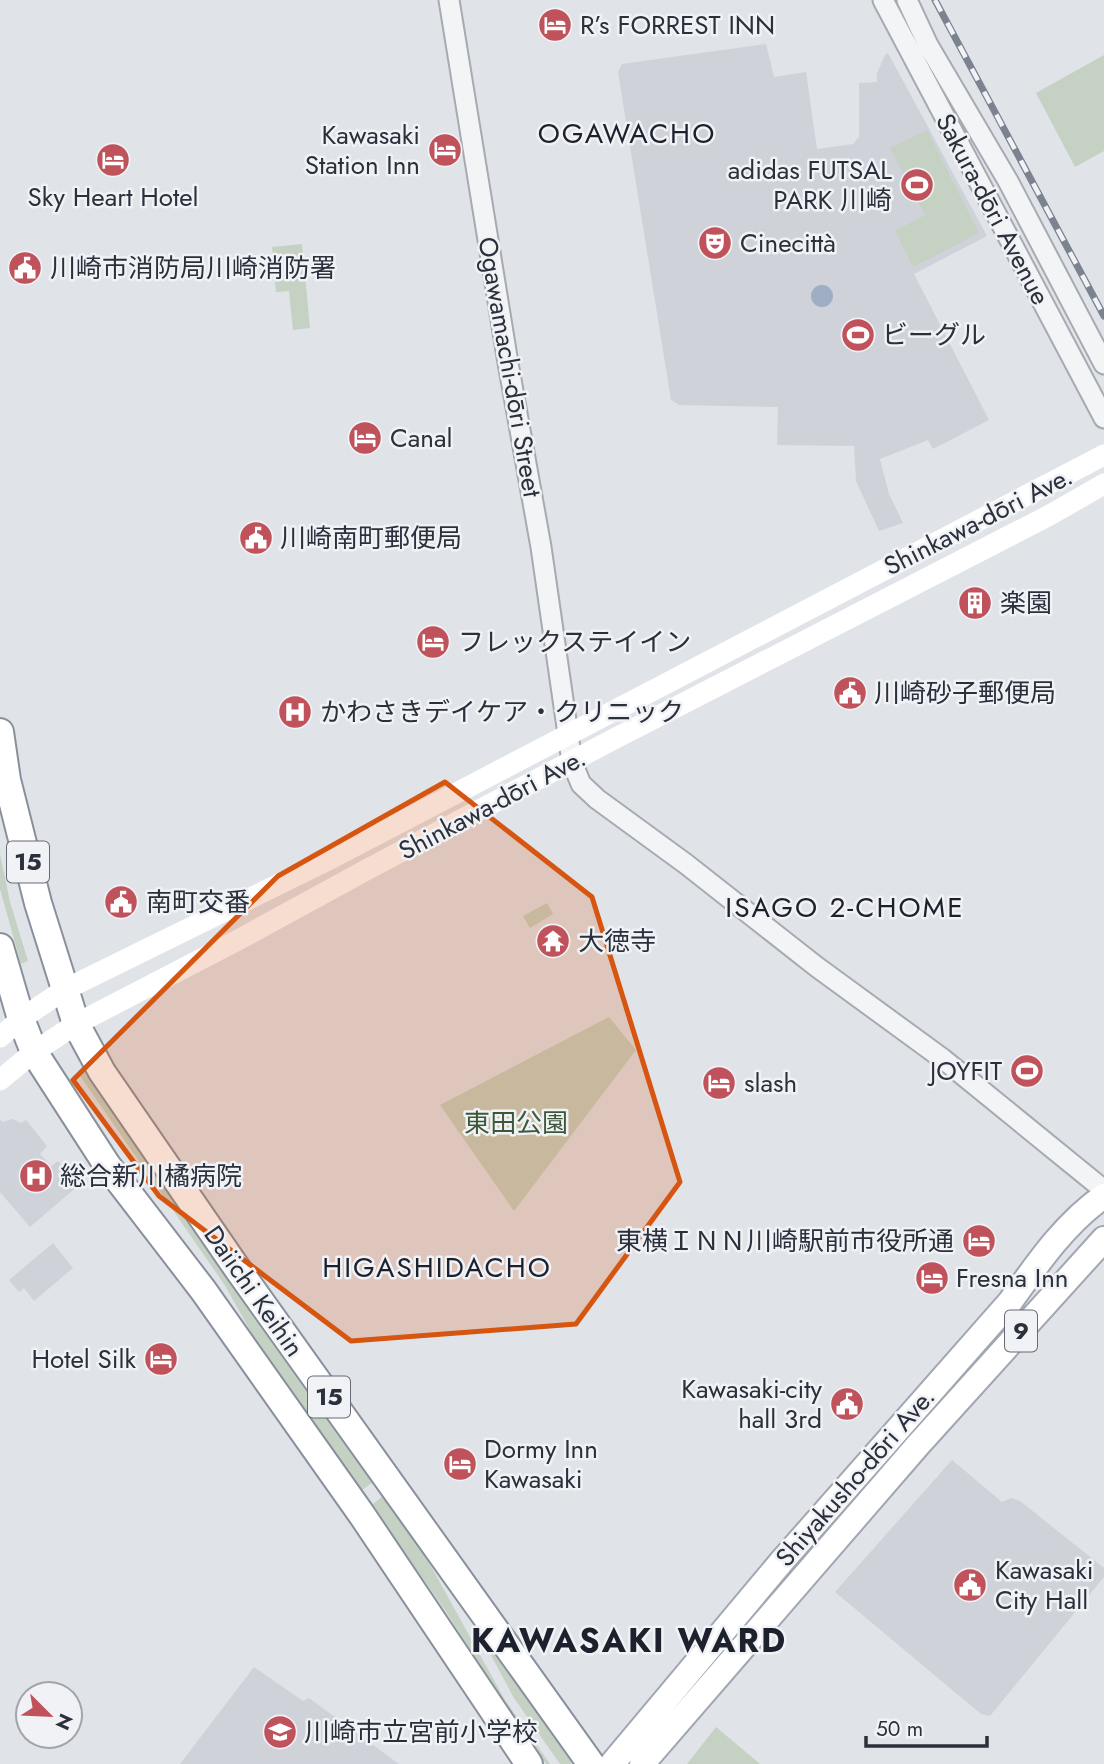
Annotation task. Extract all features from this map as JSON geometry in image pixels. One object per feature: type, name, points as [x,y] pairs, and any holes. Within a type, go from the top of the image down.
[{"type":"highway","name":"Daiichi Keihin","points":[[0,732],[8,780],[29,866],[64,990],[76,1024],[102,1072],[163,1162],[591,1764]]},
{"type":"highway","name":"Daiichi Keihin","points":[[0,947],[21,1019],[34,1052],[107,1165],[202,1290],[362,1515],[529,1764]]},
{"type":"main road","name":"Shinkawa-dōri Ave.","points":[[0,1037],[64,990],[332,858],[1104,455]]},
{"type":"main road","name":"Shinkawa-dōri Ave.","points":[[0,1080],[34,1052],[76,1024],[572,762],[1048,516],[1104,484]]},
{"type":"main road","name":"Shiyakusho-dōri Ave.","points":[[611,1764],[782,1561],[1010,1301],[1041,1259],[1087,1208],[1104,1196]]},
{"type":"main road","name":"Shiyakusho-dōri Ave.","points":[[642,1764],[918,1445],[1104,1239]]},
{"type":"street","name":"Ogawamachi-dōri Street","points":[[449,0],[543,560],[572,762],[581,784],[597,799],[709,880],[808,961],[943,1059],[1104,1190]]},
{"type":"street","name":"Sakura-dōri Avenue","points":[[883,0],[1019,262],[1104,418]]},
{"type":"street","name":"Sakura-dōri Avenue","points":[[907,0],[928,45],[1008,181],[1104,364]]},
{"type":"highlighted area","points":[[445,782],[592,897],[680,1182],[576,1324],[351,1341],[159,1196],[73,1080],[278,876]]},
{"type":"shaded area","points":[[766,44],[774,77],[806,72],[817,149],[853,144],[859,137],[859,83],[877,82],[877,73],[888,53],[987,236],[914,274],[989,420],[933,449],[928,440],[880,459],[889,494],[903,523],[879,531],[856,481],[854,446],[777,445],[778,407],[679,405],[671,400],[618,72],[622,64]]},
{"type":"shaded area","name":"総合新川橘病院","points":[[0,1119],[2,1122],[13,1119],[21,1123],[26,1120],[47,1146],[40,1154],[51,1166],[58,1161],[79,1185],[30,1227],[0,1192]]},
{"type":"shaded area","points":[[53,1243],[73,1268],[34,1301],[24,1288],[19,1292],[9,1280]]},
{"type":"shaded area","name":"Kawasaki City Hall","points":[[952,1460],[1002,1502],[1011,1498],[1020,1501],[1104,1568],[1104,1577],[990,1716],[981,1714],[835,1592]]},
{"type":"shaded area","name":"川崎市立宮前小学校","points":[[254,1667],[303,1701],[309,1698],[399,1764],[180,1764]]},
{"type":"green space","points":[[1104,55],[1104,151],[1075,167],[1036,93]]},
{"type":"green space","points":[[927,130],[979,233],[913,267],[895,231],[925,215],[890,148]]},
{"type":"green space","points":[[302,244],[310,328],[293,330],[289,291],[276,292],[272,247]]},
{"type":"green space","points":[[0,854],[10,902],[28,961],[21,964],[0,889]]},
{"type":"green space","points":[[547,903],[553,914],[530,928],[523,916]]},
{"type":"green space","name":"東田公園","points":[[609,1017],[636,1050],[514,1211],[440,1105]]},
{"type":"green space","points":[[84,1069],[373,1482],[362,1490],[259,1346],[224,1284],[78,1073]]},
{"type":"green space","points":[[383,1496],[418,1543],[505,1700],[550,1764],[546,1764],[506,1707],[447,1613],[372,1505]]},
{"type":"green space","points":[[473,1622],[571,1760],[571,1764],[560,1764],[514,1698]]},
{"type":"green space","points":[[716,1727],[760,1764],[687,1764]]},
{"type":"water","points":[[822,285],[830,288],[833,296],[830,304],[822,307],[814,304],[811,296],[814,288]]},
{"type":"railway","points":[[935,0],[1104,316]]},
{"type":"place","name":"R’s FORREST INN","points":[[555,25]]},
{"type":"place","name":"Kawasaki Station Inn","points":[[445,150]]},
{"type":"place","name":"Sky Heart Hotel","points":[[113,160]]},
{"type":"place","name":"adidas FUTSAL PARK 川崎","points":[[917,185]]},
{"type":"place","name":"Cinecittà","points":[[715,243]]},
{"type":"place","name":"川崎市消防局川崎消防署","points":[[25,268]]},
{"type":"place","name":"ビーグル","points":[[858,335]]},
{"type":"place","name":"Canal","points":[[365,438]]},
{"type":"place","name":"川崎南町郵便局","points":[[256,538]]},
{"type":"place","name":"楽園","points":[[975,603]]},
{"type":"place","name":"フレックステイイン","points":[[433,642]]},
{"type":"place","name":"川崎砂子郵便局","points":[[850,693]]},
{"type":"place","name":"かわさきデイケア・クリニック","points":[[295,712]]},
{"type":"place","name":"南町交番","points":[[121,902]]},
{"type":"place","name":"大徳寺","points":[[553,941]]},
{"type":"place","name":"JOYFIT","points":[[1027,1071]]},
{"type":"place","name":"slash","points":[[719,1083]]},
{"type":"place","name":"総合新川橘病院","points":[[36,1176]]},
{"type":"place","name":"東横ＩＮＮ川崎駅前市役所通","points":[[979,1241]]},
{"type":"place","name":"Fresna Inn","points":[[932,1278]]},
{"type":"place","name":"Hotel Silk","points":[[161,1359]]},
{"type":"place","name":"Kawasaki-city hall 3rd","points":[[847,1404]]},
{"type":"place","name":"Dormy Inn Kawasaki","points":[[460,1464]]},
{"type":"place","name":"Kawasaki City Hall","points":[[970,1585]]},
{"type":"place","name":"川崎市立宮前小学校","points":[[280,1732]]},
{"type":"district","name":"OGAWACHO","points":[[627,133]]},
{"type":"district","name":"ISAGO 2-CHOME","points":[[845,907]]},
{"type":"district","name":"HIGASHIDACHO","points":[[437,1267]]},
{"type":"district","name":"KAWASAKI WARD","points":[[629,1640]]}]
